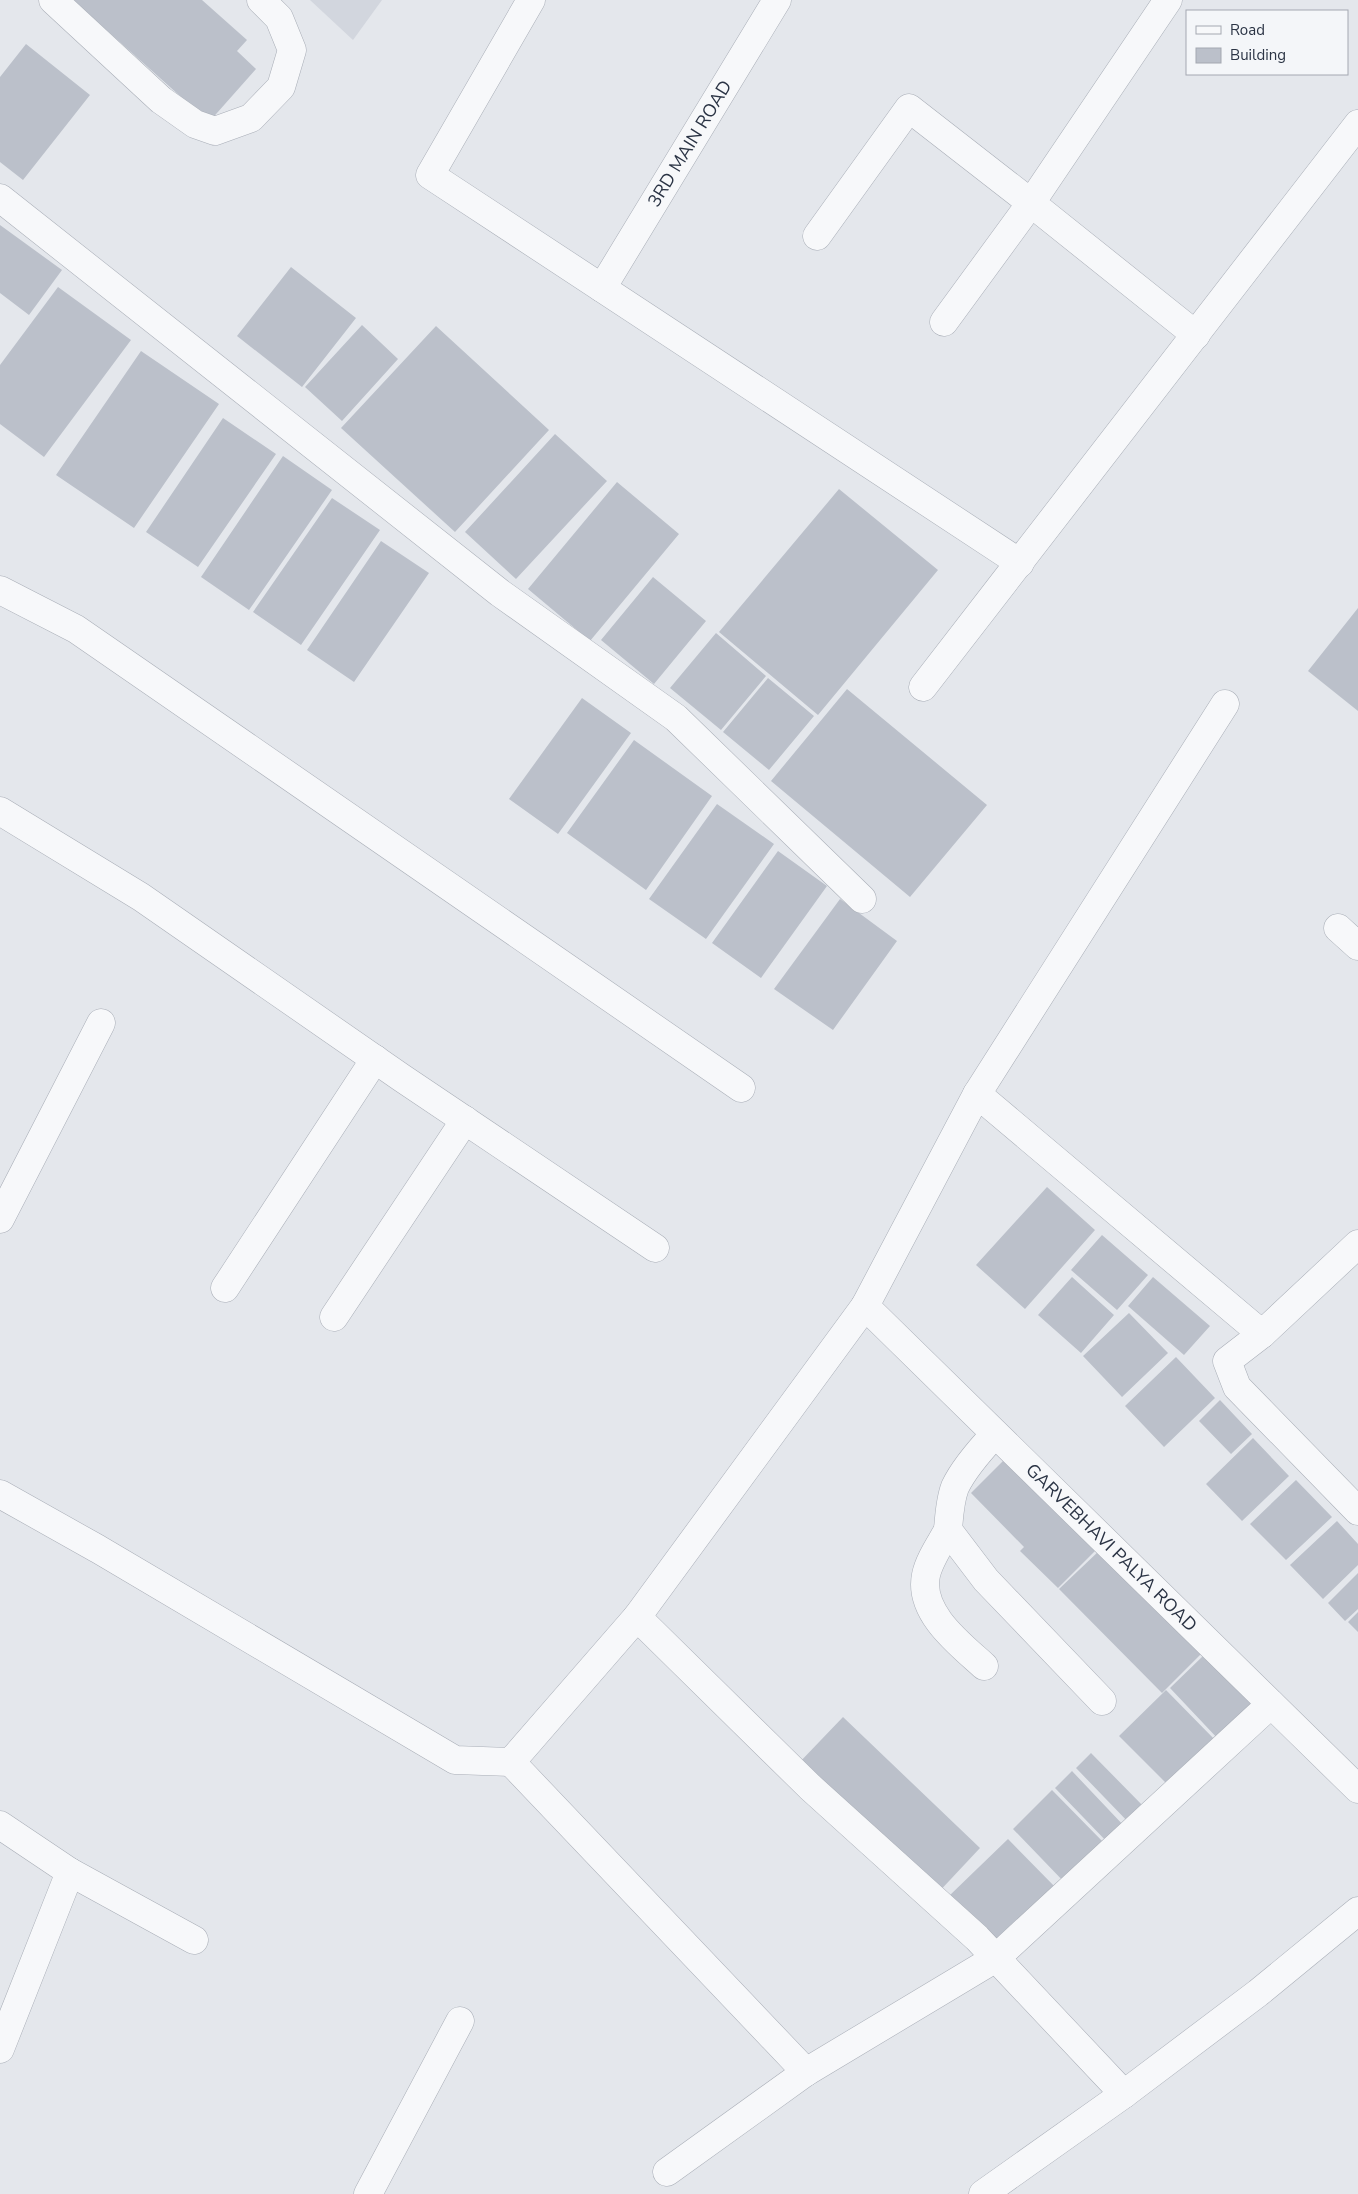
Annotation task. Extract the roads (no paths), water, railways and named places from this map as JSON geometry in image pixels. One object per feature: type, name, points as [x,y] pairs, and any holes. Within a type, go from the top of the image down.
[{"type":"street","points":[[53,0],[161,100],[195,124],[215,132],[251,118],[281,87],[292,50],[279,18],[261,0]]},
{"type":"street","points":[[531,0],[430,175],[1020,564]]},
{"type":"street","name":"3RD MAIN ROAD","points":[[602,288],[777,0]]},
{"type":"street","points":[[944,322],[1031,203],[1168,0]]},
{"type":"street","points":[[817,236],[909,108],[1196,334]]},
{"type":"street","points":[[923,687],[1020,564],[1358,124]]},
{"type":"street","points":[[0,198],[500,593],[676,718],[862,899]]},
{"type":"street","points":[[0,590],[76,629],[741,1088]]},
{"type":"street","points":[[511,1762],[637,1617],[865,1306],[977,1094],[1225,704]]},
{"type":"street","points":[[0,812],[141,897],[375,1059],[655,1248]]},
{"type":"street","points":[[1338,928],[1358,946]]},
{"type":"street","points":[[0,1219],[101,1023]]},
{"type":"street","points":[[225,1288],[375,1059]]},
{"type":"street","points":[[977,1094],[1262,1334]]},
{"type":"street","points":[[334,1317],[465,1120]]},
{"type":"street","points":[[1358,1244],[1262,1334],[1227,1361],[1237,1387],[1358,1511]]},
{"type":"street","name":"GARVEBHAVI PALYA ROAD","points":[[865,1306],[1358,1789]]},
{"type":"street","points":[[984,1666],[942,1627],[928,1598],[926,1576],[948,1530],[955,1487],[982,1448],[995,1434]]},
{"type":"street","points":[[0,1494],[98,1548],[455,1760],[511,1762],[806,2072]]},
{"type":"street","points":[[948,1530],[986,1580],[1102,1701]]},
{"type":"street","points":[[637,1617],[810,1787],[976,1938],[1124,2094]]},
{"type":"street","points":[[667,2172],[806,2072],[996,1958],[1271,1704]]},
{"type":"street","points":[[0,1825],[70,1872],[194,1940]]},
{"type":"street","points":[[0,2049],[70,1872]]},
{"type":"street","points":[[983,2194],[1124,2094],[1258,1993],[1358,1911]]},
{"type":"street","points":[[368,2194],[460,2021]]}]
